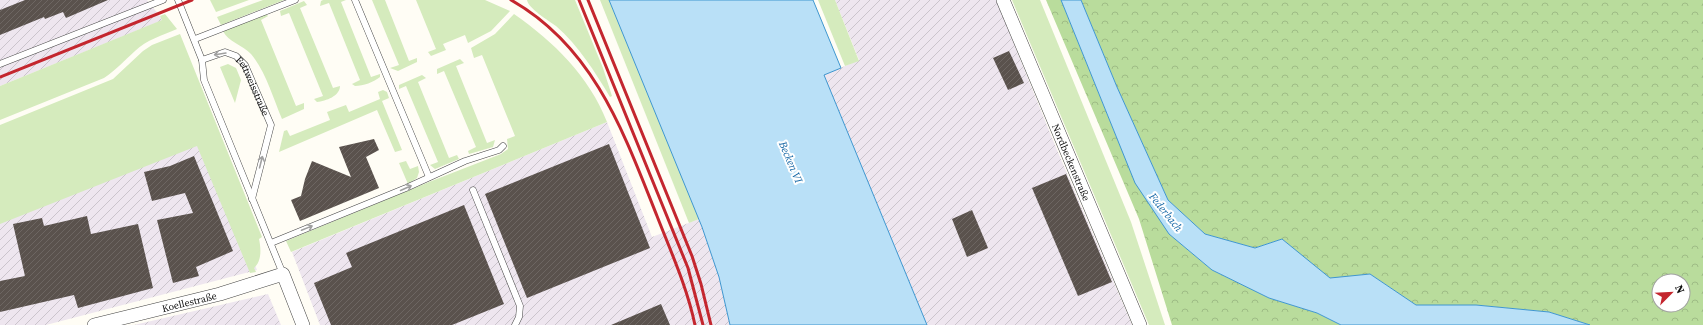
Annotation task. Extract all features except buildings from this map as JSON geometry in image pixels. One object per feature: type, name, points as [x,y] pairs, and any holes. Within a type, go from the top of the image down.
[{"type":"street","name":"Nordbeckenstraße","points":[[1003,0],[1140,325]]},
{"type":"street","name":"Koellestraße","points":[[94,325],[220,294],[283,274]]},
{"type":"street","points":[[283,274],[303,325]]},
{"type":"lane","points":[[0,64],[163,0]]},
{"type":"lane","points":[[195,39],[295,0]]},
{"type":"lane","points":[[354,0],[428,177]]},
{"type":"lane","points":[[179,2],[195,39],[202,60],[204,80],[283,274]]},
{"type":"lane","name":"Fettweisstraße","points":[[202,60],[225,52],[236,56],[245,65],[270,125],[252,198]]},
{"type":"lane","points":[[271,243],[406,188],[465,161],[499,150],[503,146]]},
{"type":"lane","points":[[473,190],[520,306],[520,316],[515,325]]},
{"type":"shaded area","points":[[0,0],[147,0],[163,20],[0,86]]},
{"type":"shaded area","points":[[835,0],[996,0],[1057,150],[1132,325],[927,325],[824,75],[859,60]]},
{"type":"shaded area","points":[[607,122],[652,237],[699,219],[719,277],[730,325],[320,325],[292,252]]},
{"type":"shaded area","points":[[203,138],[257,270],[46,325],[0,325],[0,221]]},
{"type":"shaded area","points":[[268,294],[281,325],[134,325]]},
{"type":"green space","points":[[210,0],[249,0],[216,12]]},
{"type":"green space","points":[[263,0],[284,0],[221,25],[217,17]]},
{"type":"green space","points":[[346,0],[341,2],[371,77],[380,74],[378,79],[361,85],[355,86],[352,84],[360,80],[329,3],[320,6],[321,1]]},
{"type":"green space","points":[[372,0],[385,0],[409,61],[417,58],[417,62],[398,71],[390,68],[399,65]]},
{"type":"green space","points":[[416,0],[485,0],[510,11],[491,31],[468,43],[465,35],[443,44],[446,50],[431,56],[428,52],[436,49]]},
{"type":"green space","points":[[527,0],[575,0],[603,68],[612,96],[610,97],[572,42],[556,26],[531,7]]},
{"type":"green space","points":[[600,0],[609,0],[699,219],[689,223]]},
{"type":"green space","points":[[818,0],[835,0],[859,61],[845,66]]},
{"type":"green space","points":[[1012,0],[1040,0],[1131,222],[1165,325],[1149,325]]},
{"type":"green space","points":[[1046,0],[1061,0],[1118,141],[1169,234],[1212,270],[1269,298],[1317,313],[1341,325],[1172,325],[1139,219]]},
{"type":"green space","points":[[1081,0],[1703,0],[1703,325],[1590,325],[1549,312],[1476,305],[1416,305],[1370,274],[1330,279],[1282,239],[1255,248],[1205,234],[1168,200],[1117,87]]},
{"type":"green space","points":[[304,1],[307,5],[300,8],[333,88],[340,86],[338,93],[328,99],[317,102],[314,99],[323,96],[289,13],[281,16],[280,11]]},
{"type":"green space","points":[[265,13],[268,16],[261,20],[296,106],[304,103],[304,109],[282,119],[265,77],[256,61],[248,51],[228,38],[223,31]]},
{"type":"green space","points":[[165,14],[177,29],[155,38],[139,47],[116,69],[104,78],[0,120],[0,86],[162,20],[160,16]]},
{"type":"green space","points":[[514,14],[543,36],[569,61],[590,90],[607,122],[291,252],[286,241],[501,154],[508,149],[507,139],[515,136],[482,55],[474,58],[471,48],[495,34]]},
{"type":"green space","points":[[180,34],[262,237],[259,239],[260,258],[254,268],[256,272],[250,273],[197,146],[0,224],[0,125],[113,79],[143,51],[152,45]]},
{"type":"green space","points":[[460,59],[464,63],[456,66],[487,143],[495,140],[493,147],[469,154],[468,151],[476,147],[444,71],[437,74],[437,69]]},
{"type":"green space","points":[[228,64],[236,68],[241,80],[235,103],[220,67]]},
{"type":"green space","points":[[422,75],[426,78],[418,82],[449,158],[457,155],[459,159],[435,169],[430,165],[438,162],[406,86],[399,89],[399,85]]},
{"type":"green space","points":[[383,90],[387,92],[389,98],[382,101],[402,150],[395,152],[377,110],[279,152],[284,131],[287,130],[290,136],[330,120],[327,112],[346,105],[349,112],[380,99],[378,92]]},
{"type":"green space","points":[[406,161],[410,169],[418,166],[419,172],[417,178],[408,184],[399,163]]},
{"type":"water","name":"Becken VI","points":[[609,0],[813,0],[841,68],[824,75],[927,325],[730,325],[719,277],[702,227]]},
{"type":"water","name":"Federbach","points":[[1061,0],[1081,0],[1117,87],[1168,200],[1205,234],[1255,248],[1282,239],[1330,278],[1370,274],[1416,305],[1476,305],[1549,312],[1590,325],[1341,325],[1317,313],[1269,298],[1212,270],[1169,234],[1135,183]]},
{"type":"railway","points":[[0,77],[192,0]]},
{"type":"railway","points":[[511,0],[540,19],[564,42],[585,67],[603,94],[645,185],[683,283],[695,325]]},
{"type":"railway","points":[[579,0],[688,268],[703,325]]},
{"type":"railway","points":[[588,0],[692,256],[701,284],[711,325]]}]
